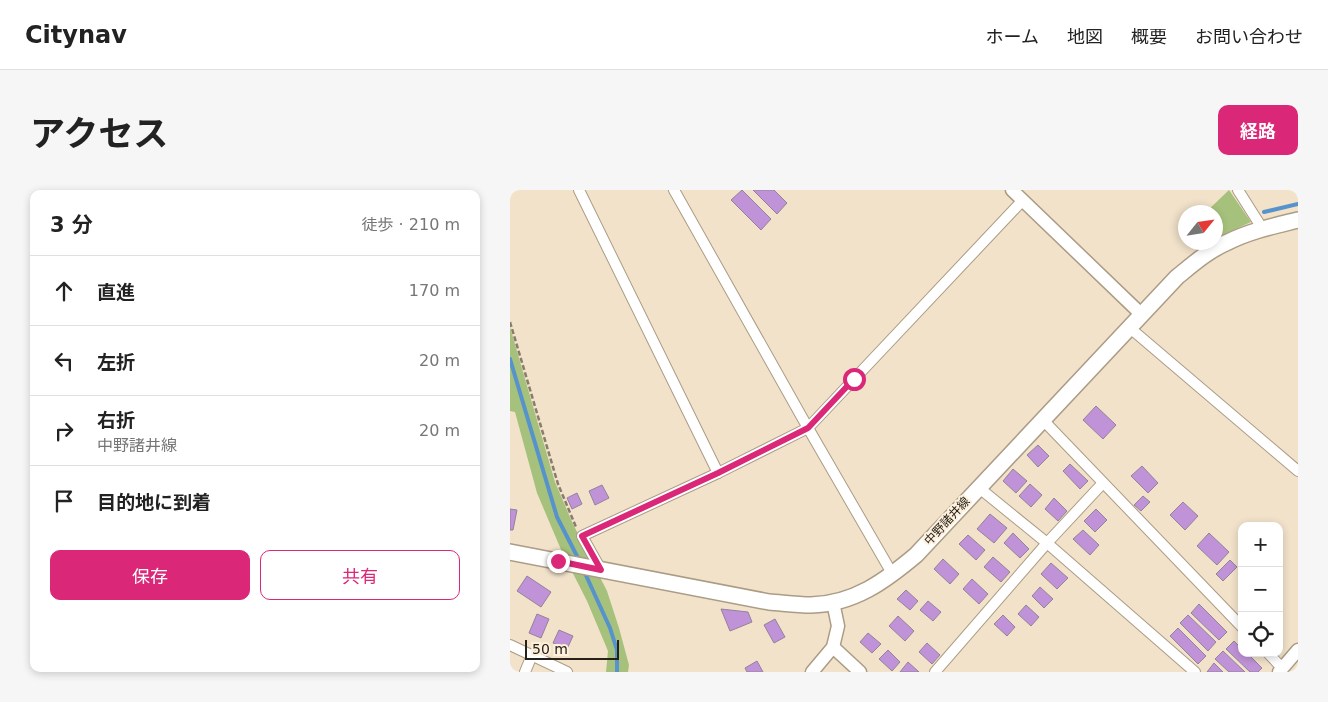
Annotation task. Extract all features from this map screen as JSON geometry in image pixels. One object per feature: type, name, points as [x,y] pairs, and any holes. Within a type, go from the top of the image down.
[{"type":"main road","name":"中野諸井線","points":[[510,552],[769,602],[812,605],[854,597],[871,589],[916,555],[978,486],[1130,328],[1177,276],[1200,258],[1227,242],[1262,228],[1298,220]]},
{"type":"street","points":[[580,190],[718,473]]},
{"type":"street","points":[[674,190],[808,428],[893,574]]},
{"type":"street","points":[[1012,190],[1142,314]]},
{"type":"street","points":[[1238,190],[1262,228]]},
{"type":"street","points":[[598,569],[582,536],[718,473],[808,428],[1023,200]]},
{"type":"street","points":[[1130,328],[1298,471]]},
{"type":"street","points":[[1042,419],[1102,484],[1238,623]]},
{"type":"street","points":[[935,672],[1047,543],[1102,484]]},
{"type":"street","points":[[978,486],[1047,543],[1195,672]]},
{"type":"street","points":[[812,672],[833,647],[838,626],[833,602]]},
{"type":"street","points":[[510,645],[567,672]]},
{"type":"street","points":[[833,647],[860,672]]},
{"type":"street","points":[[1271,657],[1281,670],[1298,650]]},
{"type":"street","points":[[525,672],[532,656]]},
{"type":"path","points":[[510,322],[559,487],[573,522],[582,536]]},
{"type":"green space","points":[[1229,190],[1251,222],[1223,235],[1223,205],[1213,205]]},
{"type":"green space","points":[[510,327],[555,482],[573,524],[607,591],[629,665],[628,672],[606,672],[608,651],[537,493],[515,412],[510,411]]},
{"type":"building","points":[[742,190],[771,219],[761,230],[731,200]]},
{"type":"building","points":[[753,190],[774,190],[787,203],[777,214]]},
{"type":"building","points":[[1096,406],[1116,425],[1103,439],[1083,420]]},
{"type":"building","points":[[1038,445],[1049,456],[1038,467],[1027,455]]},
{"type":"building","points":[[1070,464],[1088,481],[1080,489],[1063,471]]},
{"type":"building","points":[[1142,466],[1158,483],[1148,493],[1131,476]]},
{"type":"building","points":[[1013,469],[1027,481],[1016,493],[1003,481]]},
{"type":"building","points":[[1030,484],[1042,495],[1031,507],[1019,496]]},
{"type":"building","points":[[602,485],[609,498],[595,505],[589,491]]},
{"type":"building","points":[[577,493],[582,504],[572,509],[567,498]]},
{"type":"building","points":[[1143,496],[1150,502],[1141,511],[1134,505]]},
{"type":"building","points":[[1054,498],[1067,511],[1058,521],[1045,509]]},
{"type":"building","points":[[1183,502],[1198,516],[1185,530],[1170,515]]},
{"type":"building","points":[[510,509],[517,510],[513,530],[510,530]]},
{"type":"building","points":[[1096,509],[1107,520],[1095,532],[1084,521]]},
{"type":"building","points":[[990,514],[1007,528],[994,543],[977,529]]},
{"type":"building","points":[[1083,530],[1099,545],[1090,555],[1073,539]]},
{"type":"building","points":[[1013,533],[1029,549],[1020,558],[1004,543]]},
{"type":"building","points":[[1209,533],[1229,552],[1217,565],[1197,546]]},
{"type":"building","points":[[968,535],[985,550],[976,560],[959,544]]},
{"type":"building","points":[[993,557],[1010,572],[1001,582],[984,567]]},
{"type":"building","points":[[943,559],[959,574],[950,584],[934,569]]},
{"type":"building","points":[[1230,560],[1237,567],[1223,581],[1216,574]]},
{"type":"building","points":[[1051,563],[1068,578],[1057,589],[1041,574]]},
{"type":"building","points":[[527,576],[551,592],[541,607],[517,591]]},
{"type":"building","points":[[972,579],[988,594],[979,604],[963,589]]},
{"type":"building","points":[[1040,587],[1053,599],[1044,608],[1032,596]]},
{"type":"building","points":[[906,590],[918,601],[910,610],[897,599]]},
{"type":"building","points":[[928,601],[941,612],[933,621],[920,610]]},
{"type":"building","points":[[1199,604],[1227,632],[1219,640],[1191,613]]},
{"type":"building","points":[[1026,605],[1039,617],[1031,626],[1018,614]]},
{"type":"building","points":[[721,609],[748,612],[752,622],[730,631]]},
{"type":"building","points":[[537,614],[549,619],[541,638],[529,633]]},
{"type":"building","points":[[1003,615],[1015,627],[1007,636],[994,624]]},
{"type":"building","points":[[1188,615],[1216,642],[1208,651],[1180,623]]},
{"type":"building","points":[[898,616],[914,631],[905,641],[889,626]]},
{"type":"building","points":[[775,619],[785,637],[774,643],[764,625]]},
{"type":"building","points":[[1178,628],[1206,656],[1198,664],[1170,636]]},
{"type":"building","points":[[559,630],[573,636],[567,649],[553,643]]},
{"type":"building","points":[[868,633],[881,644],[872,653],[860,642]]},
{"type":"building","points":[[1234,641],[1238,645],[1238,657],[1251,657],[1262,668],[1258,672],[1250,672],[1226,649]]},
{"type":"building","points":[[927,643],[940,655],[932,664],[919,652]]},
{"type":"building","points":[[888,650],[900,662],[892,671],[879,659]]},
{"type":"building","points":[[1223,651],[1245,672],[1229,672],[1215,659]]},
{"type":"building","points":[[757,661],[763,672],[747,672],[745,668]]},
{"type":"building","points":[[908,662],[919,672],[900,672]]},
{"type":"building","points":[[1214,663],[1223,672],[1207,672]]},
{"type":"waterway","points":[[1264,212],[1298,204]]},
{"type":"waterway","points":[[510,359],[557,517],[580,562]]},
{"type":"waterway","points":[[584,571],[610,628],[617,650],[617,672]]},
{"type":"route","points":[[558,561],[601,570],[582,536],[718,473],[808,428],[854,379]]}]
